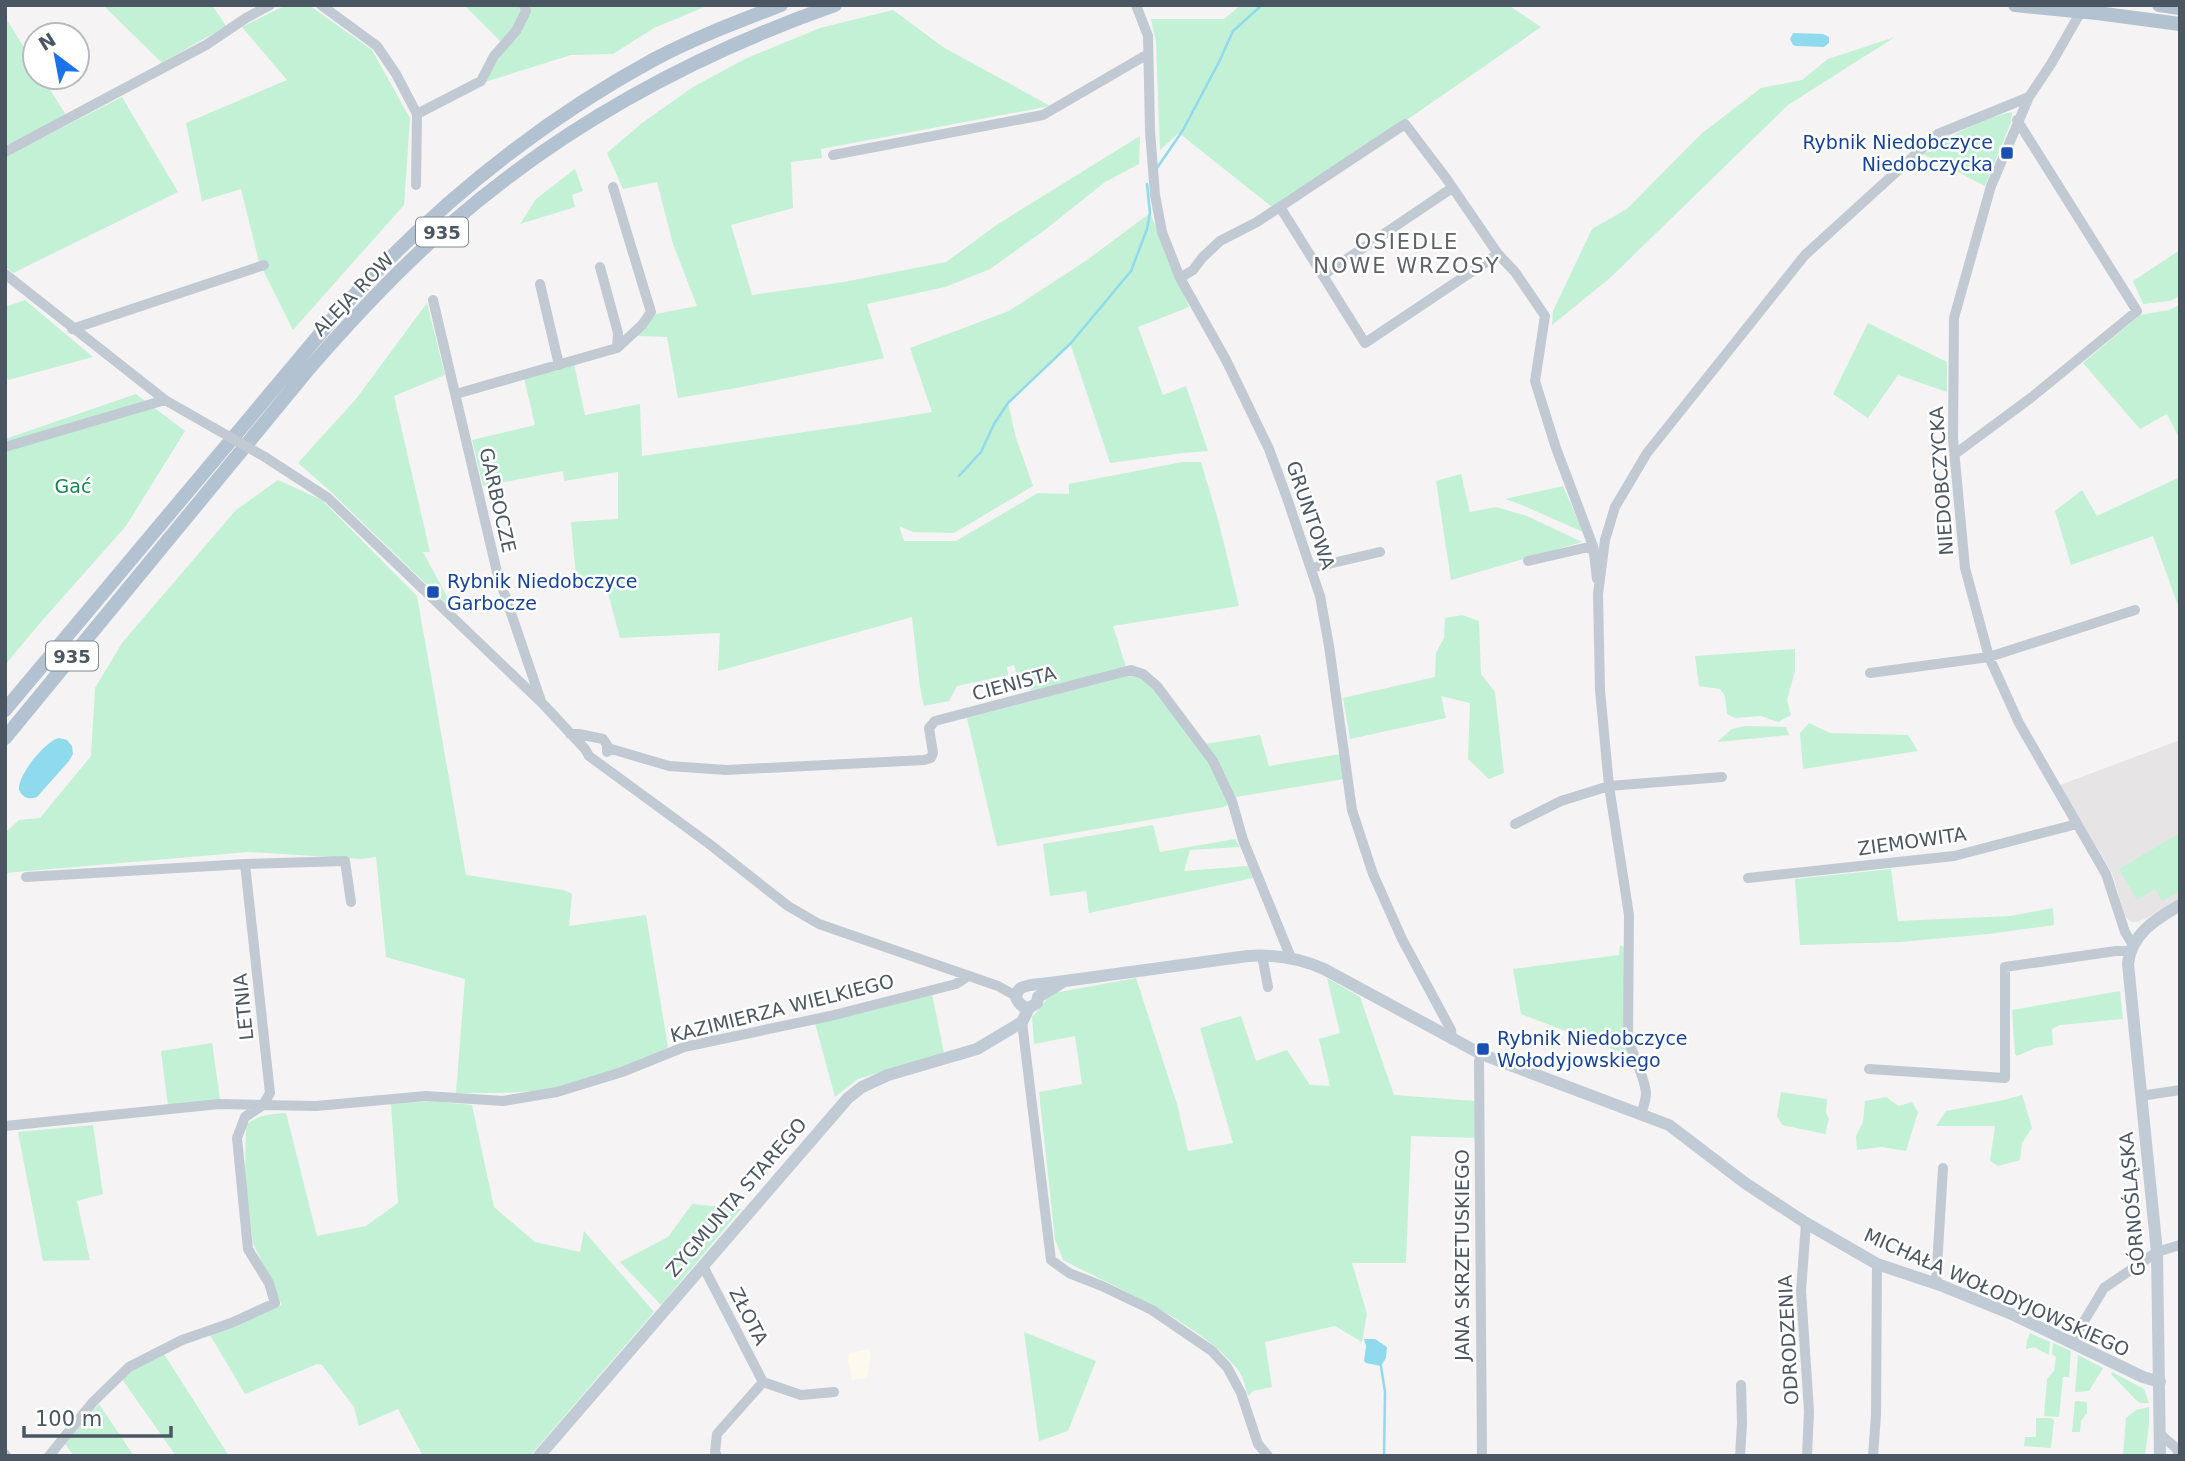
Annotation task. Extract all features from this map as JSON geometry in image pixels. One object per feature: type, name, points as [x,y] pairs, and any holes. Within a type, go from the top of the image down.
[{"type":"main road","name":"ALEJA ROW","points":[[5,710],[326,326],[379,267],[420,227],[462,190],[524,143],[594,96],[653,60],[780,5]]},
{"type":"main road","name":"ALEJA ROW","points":[[5,738],[307,371],[397,274],[449,225],[568,135],[650,85],[703,58],[789,21],[835,5]]},
{"type":"main road","points":[[2015,5],[2065,10],[2091,9],[2180,24]]},
{"type":"main road","points":[[2159,5],[2180,8]]},
{"type":"street","points":[[5,152],[206,45],[270,5]]},
{"type":"street","points":[[321,5],[377,46],[396,74],[417,114],[416,185]]},
{"type":"street","points":[[417,114],[481,81],[494,55],[516,31],[526,11],[524,5]]},
{"type":"street","name":"GRUNTOWA","points":[[1136,5],[1148,36],[1150,131],[1155,195],[1162,232],[1180,278],[1226,360],[1269,449],[1320,596],[1352,810],[1373,874],[1402,939],[1452,1031],[1452,1040]]},
{"type":"street","name":"NIEDOBCZYCKA","points":[[2091,9],[2029,97],[1991,186],[1954,318],[1955,454],[1965,568],[1989,657],[2019,723],[2106,874],[2132,948]]},
{"type":"street","points":[[833,155],[1043,115],[1149,54]]},
{"type":"street","points":[[1598,594],[1605,540],[1615,507],[1647,453],[1805,255],[1938,134],[2029,97]]},
{"type":"street","points":[[1955,454],[2032,397],[2137,312],[2017,120]]},
{"type":"street","points":[[1180,278],[1194,270],[1220,241],[1257,222],[1405,124],[1498,254],[1516,272],[1545,316],[1535,381],[1556,448],[1593,546],[1598,594],[1600,690],[1609,786],[1629,915],[1628,1038],[1646,1094],[1642,1115]]},
{"type":"street","points":[[456,394],[617,348],[642,325],[651,312],[613,187]]},
{"type":"street","points":[[1323,275],[1452,188]]},
{"type":"street","points":[[1280,207],[1365,343],[1498,254]]},
{"type":"street","points":[[72,329],[264,265]]},
{"type":"street","points":[[600,267],[618,333],[617,348]]},
{"type":"street","points":[[5,274],[165,400],[265,457],[328,498],[543,704],[589,756],[603,754]]},
{"type":"street","points":[[540,284],[559,365]]},
{"type":"street","name":"GARBOCZE","points":[[433,300],[497,572],[543,704]]},
{"type":"street","points":[[5,447],[165,400]]},
{"type":"street","points":[[1528,561],[1593,546]]},
{"type":"street","points":[[1311,568],[1380,552]]},
{"type":"street","points":[[1870,673],[1989,657],[2135,610]]},
{"type":"street","name":"CIENISTA","points":[[603,754],[669,766],[726,770],[924,760],[931,758],[933,753],[929,728],[935,721],[1131,670],[1143,674],[1157,686],[1213,761],[1232,801],[1243,840],[1291,958]]},
{"type":"street","points":[[570,734],[603,739],[603,754],[623,779],[802,916],[1024,996]]},
{"type":"street","points":[[585,749],[592,737]]},
{"type":"street","points":[[1515,824],[1561,801],[1609,786],[1722,777]]},
{"type":"street","name":"ZIEMOWITA","points":[[1748,878],[1954,856],[2077,824]]},
{"type":"street","points":[[26,877],[345,861],[351,902]]},
{"type":"street","name":"LETNIA","points":[[244,864],[270,1093],[263,1105]]},
{"type":"street","points":[[1869,1069],[2005,1078],[2006,967],[2132,948],[2153,922],[2180,905]]},
{"type":"street","name":"GÓRNOŚLĄSKA","points":[[2132,948],[2127,972],[2157,1252],[2160,1456]]},
{"type":"street","points":[[1262,955],[1268,987]]},
{"type":"street","name":"MICHAŁA WOŁODYJOWSKIEGO","points":[[1024,996],[1062,982],[1149,968],[1262,955],[1291,958],[1324,969],[1481,1054],[1669,1125],[1745,1183],[1877,1265],[1936,1283],[2014,1315],[2143,1377],[2160,1382]]},
{"type":"street","name":"KAZIMIERZA WIELKIEGO","points":[[263,1105],[316,1106],[426,1096],[503,1101],[556,1092],[622,1072],[684,1047],[830,1016],[956,984],[968,976]]},
{"type":"street","name":"MICHAŁA WOŁODYJOWSKIEGO","points":[[1024,996],[1037,992],[1038,997],[1062,982]]},
{"type":"street","points":[[1024,996],[1022,1022],[1051,1260],[1069,1273],[1152,1310],[1212,1351],[1227,1367],[1241,1393],[1258,1444],[1268,1456]]},
{"type":"street","points":[[1007,1029],[1024,996]]},
{"type":"street","name":"ZYGMUNTA STAREGO","points":[[539,1456],[855,1092],[894,1073],[977,1049],[1022,1022]]},
{"type":"street","name":"JANA SKRZETUSKIEGO","points":[[1481,1054],[1482,1456]]},
{"type":"street","points":[[2141,1096],[2180,1090]]},
{"type":"street","points":[[5,1126],[219,1104],[263,1105]]},
{"type":"street","points":[[49,1456],[93,1402],[129,1367],[182,1340],[231,1323],[275,1303],[269,1283],[248,1249],[237,1138],[245,1118],[263,1105]]},
{"type":"street","points":[[1936,1283],[1943,1168]]},
{"type":"street","name":"ODRODZENIA","points":[[1806,1223],[1801,1291],[1809,1411],[1807,1456]]},
{"type":"street","points":[[2071,1343],[2104,1288],[2157,1252],[2180,1245]]},
{"type":"street","points":[[1872,1456],[1876,1415],[1877,1265]]},
{"type":"street","name":"ZŁOTA","points":[[703,1266],[763,1382]]},
{"type":"street","points":[[717,1456],[717,1434],[763,1382],[802,1395],[834,1392]]},
{"type":"street","points":[[1740,1456],[1741,1385]]},
{"type":"street","points":[[2160,1434],[2176,1448],[2180,1456]]},
{"type":"shaded area","points":[[2180,740],[2180,898],[2149,917],[2131,922],[2125,916],[2112,873],[2060,785]]},
{"type":"shaded area","points":[[870,1349],[867,1378],[852,1380],[849,1353]]},
{"type":"green space","points":[[103,5],[212,5],[226,26],[162,63]]},
{"type":"green space","points":[[286,5],[309,5],[372,50],[410,118],[404,205],[293,330],[259,262],[241,189],[202,201],[186,123],[287,80],[242,27]]},
{"type":"green space","points":[[464,5],[520,5],[523,12],[501,42]]},
{"type":"green space","points":[[528,5],[709,5],[654,28],[613,54],[571,55],[485,82]]},
{"type":"green space","points":[[1241,5],[1508,5],[1541,27],[1408,119],[1272,207],[1179,133],[1160,150],[1156,42],[1151,19],[1224,19]]},
{"type":"green space","points":[[893,10],[943,47],[1050,106],[821,149],[822,158],[791,162],[793,208],[731,225],[752,295],[844,282],[946,262],[998,224],[1140,136],[1139,164],[1105,182],[990,269],[945,287],[867,304],[884,358],[678,398],[667,337],[638,336],[656,314],[697,306],[673,244],[657,182],[623,189],[607,153],[642,123],[693,87],[747,58],[820,28]]},
{"type":"green space","points":[[5,17],[21,43],[21,91],[51,91],[66,115],[5,146]]},
{"type":"green space","points":[[1895,37],[1788,105],[1610,278],[1552,325],[1553,311],[1592,229],[1627,209],[1701,134],[1761,88],[1802,80],[1828,59]]},
{"type":"green space","points":[[122,97],[178,192],[13,273],[5,266],[5,157]]},
{"type":"green space","points":[[2012,112],[2011,122],[1985,186],[1923,154],[1965,129]]},
{"type":"green space","points":[[575,169],[583,191],[572,195],[575,207],[520,224],[536,199]]},
{"type":"green space","points":[[1150,213],[1189,307],[1138,327],[1163,395],[1186,386],[1208,451],[1110,463],[1070,343],[1008,403],[1016,438],[1033,486],[954,533],[913,532],[899,526],[904,541],[956,541],[1038,493],[1069,494],[1069,484],[1182,462],[1201,462],[1239,606],[1113,626],[1126,667],[1034,694],[1028,687],[1021,689],[1014,665],[1007,667],[1008,675],[957,686],[949,701],[924,706],[912,617],[718,671],[720,633],[620,638],[606,586],[577,588],[571,522],[618,519],[618,472],[564,481],[563,471],[483,486],[472,440],[535,425],[524,378],[574,364],[585,415],[640,404],[642,456],[932,412],[910,348],[1009,311],[1087,260]]},
{"type":"green space","points":[[2180,250],[2180,296],[2170,301],[2143,304],[2133,281]]},
{"type":"green space","points":[[25,300],[93,357],[8,380],[5,373],[5,307]]},
{"type":"green space","points":[[427,303],[445,375],[394,396],[430,552],[423,552],[456,613],[298,463],[356,399]]},
{"type":"green space","points":[[2180,305],[2180,440],[2167,414],[2140,429],[2083,363],[2140,315],[2169,310]]},
{"type":"green space","points":[[1868,323],[1947,362],[1947,392],[1898,375],[1868,418],[1833,394]]},
{"type":"green space","name":"Gać","points":[[136,394],[185,431],[126,526],[5,665],[5,439]]},
{"type":"green space","points":[[1461,474],[1470,512],[1496,507],[1527,516],[1582,542],[1451,580],[1436,481]]},
{"type":"green space","points":[[2180,477],[2180,611],[2153,536],[2071,565],[2055,511],[2082,490],[2097,516]]},
{"type":"green space","points":[[278,480],[322,500],[417,596],[466,875],[563,890],[572,894],[569,926],[646,915],[668,1047],[661,1052],[595,1077],[553,1088],[517,1092],[456,1093],[465,979],[386,957],[376,857],[361,859],[248,852],[5,873],[5,833],[19,820],[40,818],[91,756],[95,688],[122,643],[236,510]]},
{"type":"green space","points":[[1563,486],[1583,532],[1505,499]]},
{"type":"green space","points":[[1462,615],[1479,621],[1481,674],[1495,692],[1504,773],[1489,779],[1468,759],[1470,703],[1441,696],[1446,718],[1350,739],[1343,698],[1435,677],[1436,653],[1444,638],[1445,618]]},
{"type":"green space","points":[[1795,649],[1795,671],[1787,700],[1791,715],[1778,722],[1761,716],[1735,718],[1727,714],[1725,696],[1720,689],[1699,686],[1695,656]]},
{"type":"green space","points":[[1132,674],[1146,678],[1209,762],[1230,803],[1224,807],[997,846],[967,718]]},
{"type":"green space","points":[[1809,723],[1830,733],[1908,735],[1918,751],[1803,769],[1800,733]]},
{"type":"green space","points":[[1745,726],[1786,727],[1789,735],[1717,742],[1732,729]]},
{"type":"green space","points":[[1260,735],[1269,766],[1340,754],[1344,779],[1236,797],[1221,767],[1205,744]]},
{"type":"green space","points":[[1153,825],[1160,852],[1235,839],[1240,847],[1190,850],[1184,871],[1248,866],[1253,878],[1089,913],[1086,891],[1050,896],[1043,844]]},
{"type":"green space","points":[[2180,833],[2180,891],[2162,901],[2155,889],[2137,900],[2119,869]]},
{"type":"green space","points":[[1891,869],[1898,921],[2010,916],[2053,908],[2054,925],[1900,942],[1800,945],[1795,879]]},
{"type":"green space","points":[[1620,945],[1624,947],[1628,1051],[1625,1054],[1521,1014],[1513,969],[1619,955]]},
{"type":"green space","points":[[1136,978],[1177,1104],[1188,1151],[1233,1143],[1200,1028],[1241,1016],[1256,1061],[1287,1050],[1310,1085],[1330,1086],[1319,1039],[1340,1033],[1327,978],[1360,997],[1394,1095],[1475,1101],[1476,1138],[1411,1136],[1406,1263],[1352,1263],[1367,1314],[1362,1342],[1335,1326],[1265,1342],[1272,1387],[1253,1391],[1248,1396],[1238,1370],[1222,1353],[1157,1308],[1063,1260],[1055,1239],[1039,1092],[1082,1084],[1075,1036],[1034,1044],[1032,1017],[1054,993]]},
{"type":"green space","points":[[2120,991],[2123,1019],[2060,1025],[2052,1029],[2053,1045],[2035,1048],[2017,1056],[2015,1054],[2012,1010]]},
{"type":"green space","points":[[932,994],[944,1053],[858,1079],[835,1097],[815,1023]]},
{"type":"green space","points":[[212,1043],[220,1099],[168,1106],[161,1051]]},
{"type":"green space","points":[[1781,1092],[1827,1099],[1826,1113],[1829,1119],[1825,1134],[1782,1125],[1777,1116]]},
{"type":"green space","points":[[2022,1095],[2032,1128],[2022,1143],[2020,1160],[1998,1166],[1990,1161],[1995,1126],[1936,1126],[1946,1111]]},
{"type":"green space","points":[[1886,1097],[1899,1106],[1912,1102],[1918,1112],[1906,1151],[1882,1147],[1857,1150],[1856,1136],[1863,1122],[1865,1101]]},
{"type":"green space","points":[[432,1101],[472,1105],[494,1207],[535,1242],[580,1252],[584,1231],[654,1312],[530,1456],[423,1456],[398,1409],[359,1426],[354,1407],[322,1365],[317,1364],[245,1394],[210,1335],[282,1305],[253,1243],[245,1179],[246,1125],[264,1116],[286,1113],[317,1236],[366,1226],[398,1203],[391,1104]]},
{"type":"green space","points":[[93,1125],[103,1194],[77,1201],[90,1260],[43,1261],[18,1132]]},
{"type":"green space","points":[[692,1204],[741,1209],[661,1305],[620,1262],[668,1237]]},
{"type":"green space","points":[[1024,1332],[1096,1361],[1068,1431],[1039,1441]]},
{"type":"green space","points":[[2030,1333],[2050,1342],[2049,1355],[2034,1347],[2026,1349]]},
{"type":"green space","points":[[2053,1343],[2071,1351],[2069,1377],[2063,1377],[2059,1417],[2044,1416],[2047,1379],[2054,1371],[2056,1357],[2052,1354]]},
{"type":"green space","points":[[164,1354],[229,1456],[176,1456],[122,1379],[129,1371]]},
{"type":"green space","points":[[2078,1355],[2103,1368],[2089,1391],[2075,1392]]},
{"type":"green space","points":[[2112,1372],[2144,1389],[2149,1403],[2136,1400]]},
{"type":"green space","points":[[2075,1401],[2087,1402],[2087,1413],[2081,1421],[2080,1432],[2072,1432]]},
{"type":"green space","points":[[99,1404],[134,1456],[74,1456],[65,1444]]},
{"type":"green space","points":[[2149,1407],[2145,1456],[2123,1456],[2126,1418],[2136,1410]]},
{"type":"green space","points":[[2036,1418],[2054,1420],[2051,1448],[2024,1446],[2025,1437],[2036,1437]]},
{"type":"water","points":[[1793,33],[1823,34],[1829,37],[1829,43],[1824,47],[1796,46],[1790,39]]},
{"type":"water","points":[[59,738],[67,740],[72,746],[73,754],[69,761],[37,797],[24,797],[19,790],[22,776],[40,752]]},
{"type":"water","points":[[1364,1339],[1375,1339],[1387,1347],[1386,1358],[1381,1366],[1364,1361]]},
{"type":"waterway","points":[[1157,168],[1183,130],[1233,31],[1262,5]]},
{"type":"waterway","points":[[959,476],[981,452],[994,424],[1008,403],[1071,343],[1131,271],[1147,229],[1150,213],[1147,184]]},
{"type":"waterway","points":[[1381,1366],[1385,1392],[1384,1456]]},
{"type":"place","name":"Rybnik Niedobczyce Niedobczycka","points":[[2007,153]]},
{"type":"place","name":"Rybnik Niedobczyce Garbocze","points":[[433,592]]},
{"type":"place","name":"Rybnik Niedobczyce Wołodyjowskiego","points":[[1483,1049]]},
{"type":"district","name":"OSIEDLE NOWE WRZOSY","points":[[1407,254]]}]
